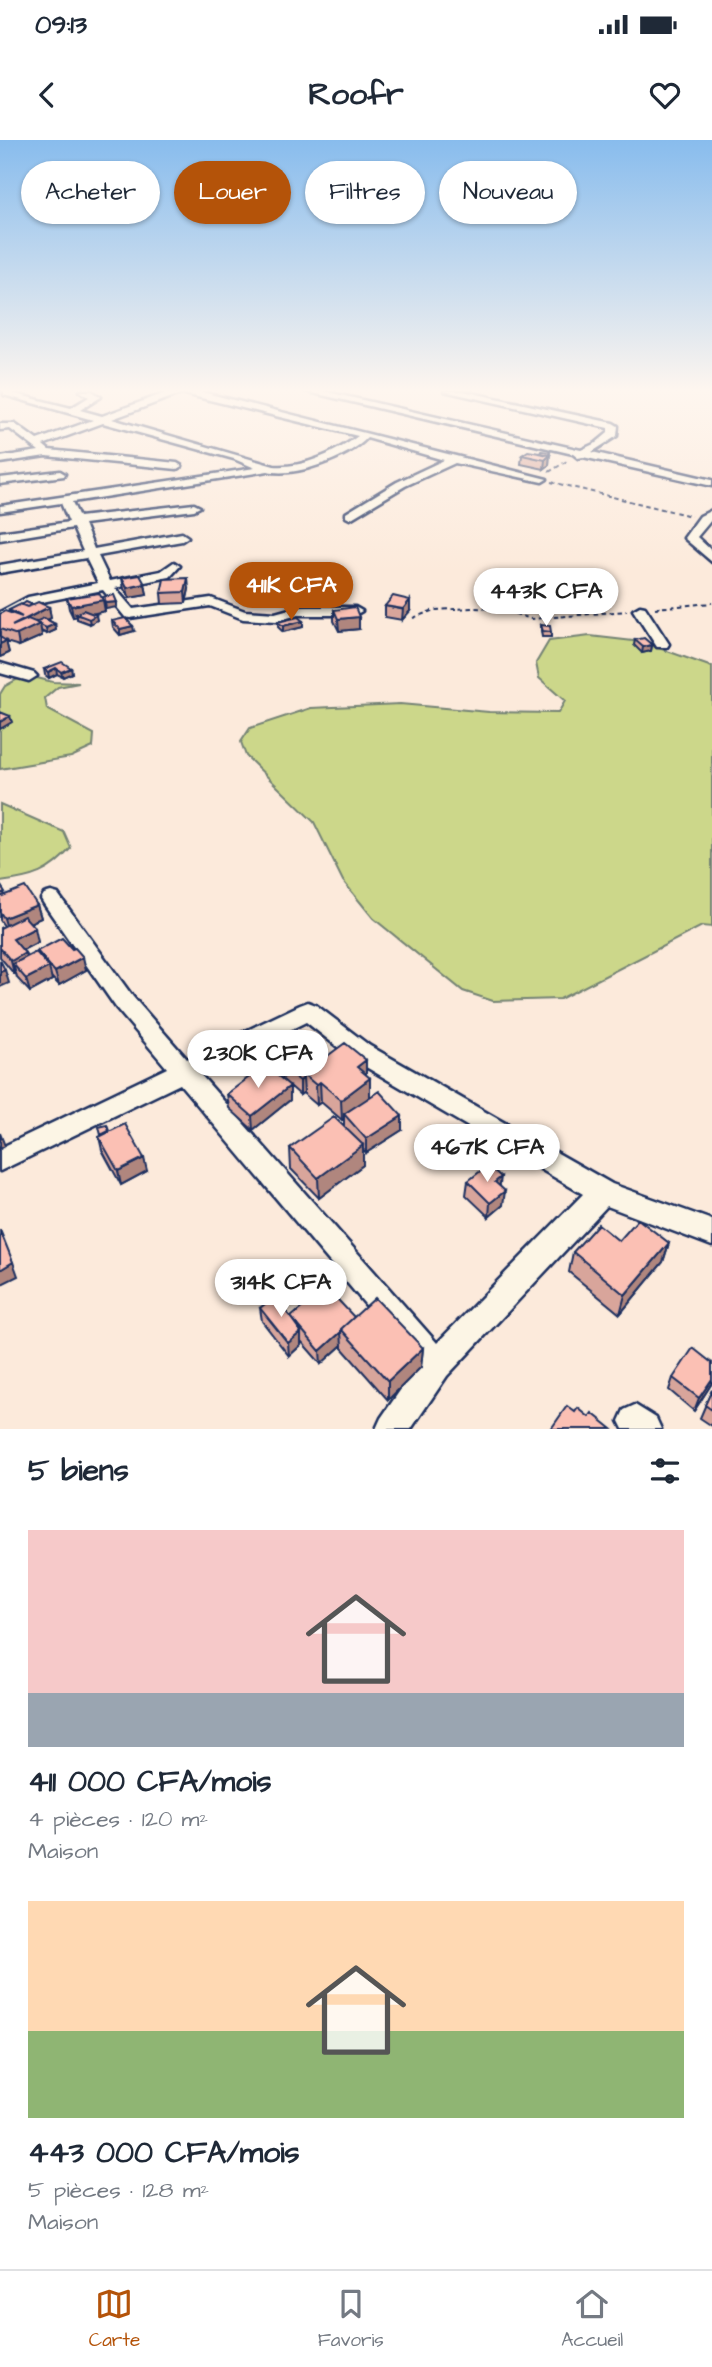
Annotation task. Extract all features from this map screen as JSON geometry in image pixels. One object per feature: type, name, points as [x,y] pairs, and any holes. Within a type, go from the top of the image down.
[{"type":"street","points":[[216,451],[270,470]]},
{"type":"street","points":[[0,509],[270,470],[296,471],[336,451]]},
{"type":"street","points":[[423,451],[541,479]]},
{"type":"street","points":[[562,451],[712,483]]},
{"type":"street","points":[[578,455],[586,451]]},
{"type":"street","points":[[0,460],[46,453],[177,466]]},
{"type":"street","points":[[350,515],[401,484],[454,460]]},
{"type":"street","points":[[0,481],[60,474]]},
{"type":"street","points":[[65,500],[78,522],[105,584],[130,614],[211,602],[243,615],[276,617],[296,611],[355,611]]},
{"type":"street","points":[[0,536],[194,506]]},
{"type":"street","points":[[708,517],[690,538],[712,558]]},
{"type":"street","points":[[0,569],[183,537]]},
{"type":"street","points":[[0,618],[33,600],[165,574],[174,566]]},
{"type":"street","points":[[640,610],[662,644]]},
{"type":"street","points":[[0,668],[29,676]]},
{"type":"street","points":[[51,899],[125,1003],[436,1366]]},
{"type":"street","points":[[0,1160],[308,1012],[362,1053],[603,1192],[712,1233]]},
{"type":"street","points":[[392,1429],[436,1366],[603,1192]]},
{"type":"path","points":[[541,479],[561,463],[578,455]]},
{"type":"path","points":[[541,479],[708,517]]},
{"type":"path","points":[[414,618],[434,610],[501,609],[531,619],[712,603]]},
{"type":"green space","points":[[590,636],[642,642],[712,667],[712,927],[702,926],[560,999],[493,1001],[463,991],[373,918],[343,881],[314,822],[246,756],[241,742],[250,728],[311,708],[400,704],[489,712],[558,713],[565,701],[539,678],[536,663],[549,641]]},
{"type":"green space","points":[[25,675],[53,682],[79,683],[58,687],[45,698],[47,709],[94,734],[93,747],[71,757],[0,769],[0,694],[5,686]]},
{"type":"green space","points":[[0,804],[64,832],[71,848],[40,873],[0,882]]},
{"type":"building","points":[[529,451],[550,455],[545,460],[522,455]]},
{"type":"building","points":[[309,568],[319,569],[315,579],[305,578]]},
{"type":"building","points":[[140,575],[145,584],[127,588],[122,578]]},
{"type":"building","points":[[188,578],[185,592],[161,593],[164,579]]},
{"type":"building","points":[[99,593],[103,600],[71,606],[67,598]]},
{"type":"building","points":[[114,595],[117,602],[105,603],[103,597]]},
{"type":"building","points":[[393,596],[410,600],[403,609],[385,606]]},
{"type":"building","points":[[38,602],[49,607],[12,626],[28,619],[40,624],[17,635],[0,629],[0,614],[5,611],[22,617],[9,610],[21,604],[27,607]]},
{"type":"building","points":[[355,607],[359,617],[338,619],[334,610]]},
{"type":"building","points":[[83,610],[96,615],[89,619],[76,614]]},
{"type":"building","points":[[298,617],[303,621],[283,626],[278,622]]},
{"type":"building","points":[[44,618],[55,624],[46,628],[35,622]]},
{"type":"building","points":[[125,618],[133,626],[120,629],[112,621]]},
{"type":"building","points":[[541,625],[550,626],[551,632],[543,631]]},
{"type":"building","points":[[644,638],[652,645],[643,647],[635,640]]},
{"type":"building","points":[[62,662],[71,668],[61,672],[56,668],[48,672],[44,669]]},
{"type":"building","points":[[0,712],[10,716],[0,722]]},
{"type":"building","points":[[25,887],[37,905],[4,918],[0,912],[0,897]]},
{"type":"building","points":[[24,916],[35,928],[13,939],[25,953],[11,961],[0,948],[0,928]]},
{"type":"building","points":[[62,938],[83,957],[55,972],[37,951]]},
{"type":"building","points":[[36,952],[49,967],[26,979],[13,964]]},
{"type":"building","points":[[345,1043],[366,1060],[357,1067],[370,1078],[341,1100],[320,1082],[316,1085],[303,1074]]},
{"type":"building","points":[[309,1048],[323,1058],[303,1074],[300,1081],[283,1068]]},
{"type":"building","points":[[298,1050],[302,1054],[276,1075],[269,1068]]},
{"type":"building","points":[[265,1065],[290,1086],[252,1116],[227,1094]]},
{"type":"building","points":[[379,1091],[402,1116],[366,1139],[344,1114]]},
{"type":"building","points":[[334,1117],[363,1145],[318,1178],[290,1148]]},
{"type":"building","points":[[125,1124],[144,1158],[118,1171],[99,1137]]},
{"type":"building","points":[[107,1125],[109,1131],[101,1135],[99,1127]]},
{"type":"building","points":[[488,1165],[501,1177],[495,1182],[505,1191],[490,1203],[468,1181]]},
{"type":"building","points":[[638,1219],[669,1243],[625,1295],[573,1252],[598,1224],[619,1241]]},
{"type":"building","points":[[0,1230],[13,1262],[0,1270]]},
{"type":"building","points":[[326,1287],[354,1317],[320,1351],[291,1317]]},
{"type":"building","points":[[275,1296],[301,1332],[288,1343],[260,1308]]},
{"type":"building","points":[[375,1298],[423,1348],[388,1381],[341,1329]]},
{"type":"building","points":[[693,1348],[712,1363],[712,1379],[699,1398],[673,1378]]},
{"type":"building","points":[[712,1390],[712,1410],[705,1405]]},
{"type":"building","points":[[567,1406],[575,1412],[578,1408],[589,1417],[592,1413],[612,1429],[551,1429]]}]
